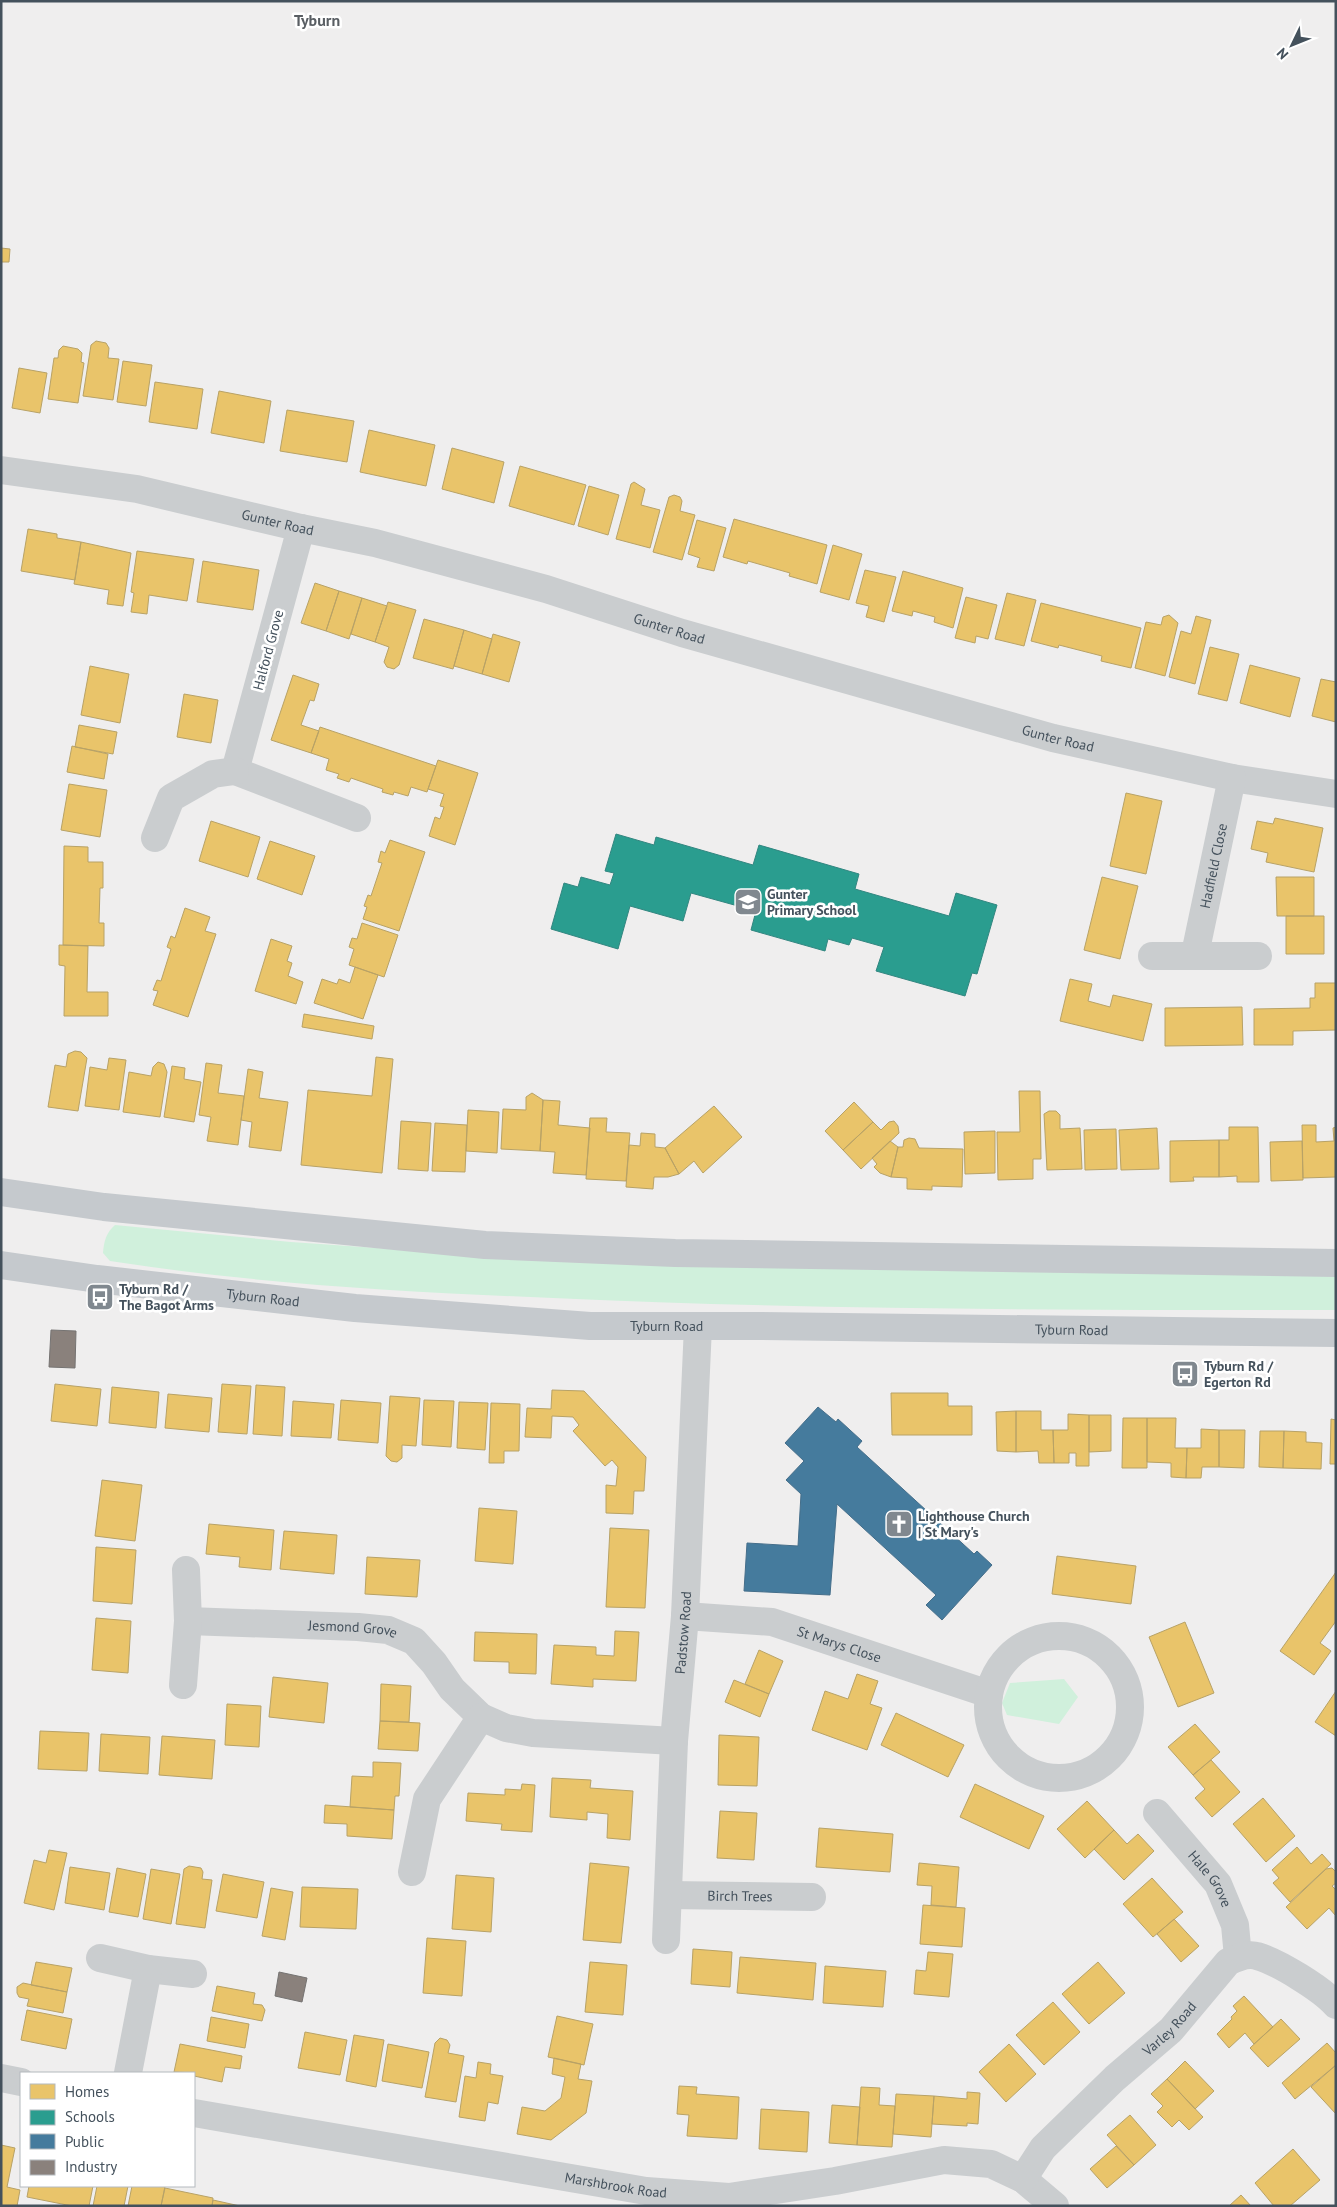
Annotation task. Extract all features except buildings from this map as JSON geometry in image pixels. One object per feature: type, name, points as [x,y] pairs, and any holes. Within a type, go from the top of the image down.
[{"type":"main road","points":[[1,1192],[104,1207],[485,1245],[685,1253],[1336,1264]]},
{"type":"main road","name":"Tyburn Road","points":[[1,1265],[97,1279],[355,1308],[590,1326],[1336,1334]]},
{"type":"street","name":"Gunter Road","points":[[1,470],[137,489],[300,528],[375,543],[546,589],[682,633],[1053,738],[1232,778],[1336,794]]},
{"type":"street","name":"Halford Grove","points":[[235,771],[300,528]]},
{"type":"street","points":[[155,838],[171,798],[213,774],[235,771],[358,818]]},
{"type":"street","name":"Hadfield Close","points":[[1195,954],[1232,778]]},
{"type":"street","points":[[1152,956],[1195,954],[1258,956]]},
{"type":"street","name":"Padstow Road","points":[[666,1940],[674,1742],[686,1616],[698,1326]]},
{"type":"street","points":[[183,1685],[188,1621],[186,1570]]},
{"type":"street","name":"St Marys Close","points":[[686,1616],[772,1622],[989,1694]]},
{"type":"street","name":"Jesmond Grove","points":[[188,1621],[358,1627],[388,1630],[414,1641],[434,1662],[452,1689],[481,1717],[506,1728],[533,1733],[674,1742]]},
{"type":"street","points":[[1052,1635],[1088,1641],[1115,1660],[1126,1680],[1129,1687],[1131,1722],[1111,1759],[1081,1776],[1048,1779],[1010,1760],[994,1737],[988,1714],[989,1694],[995,1676],[1004,1661],[1027,1642],[1052,1635]]},
{"type":"street","points":[[412,1872],[427,1798],[481,1717]]},
{"type":"street","name":"Hale Grove","points":[[1157,1813],[1218,1884],[1236,1925],[1238,1957]]},
{"type":"street","name":"Birch Trees","points":[[668,1895],[812,1897]]},
{"type":"street","points":[[1238,1957],[1256,1956],[1277,1965],[1316,1987],[1336,2004]]},
{"type":"street","name":"Varley Road","points":[[1023,2179],[1043,2148],[1115,2078],[1171,2030],[1228,1962],[1238,1957]]},
{"type":"street","points":[[100,1958],[148,1969],[193,1974]]},
{"type":"street","points":[[128,2072],[148,1969]]},
{"type":"street","points":[[1,2078],[20,2082]]},
{"type":"street","name":"Marshbrook Road","points":[[195,2113],[645,2198],[729,2197],[835,2182],[944,2160],[991,2164],[1023,2179],[1054,2206]]},
{"type":"green space","points":[[115,1225],[291,1242],[565,1261],[1336,1274],[1336,1310],[748,1305],[387,1290],[220,1276],[110,1261],[103,1253],[103,1249],[108,1234]]},
{"type":"green space","points":[[1064,1679],[1078,1697],[1059,1724],[1007,1715],[1002,1703],[1010,1683]]},
{"type":"place","name":"Gunter Primary School","points":[[748,902]]},
{"type":"place","name":"Tyburn Rd / The Bagot Arms","points":[[100,1297]]},
{"type":"place","name":"Tyburn Rd / Egerton Rd","points":[[1185,1374]]},
{"type":"place","name":"Lighthouse Church | St Mary's","points":[[899,1524]]},
{"type":"district","name":"Tyburn","points":[[317,20]]}]
